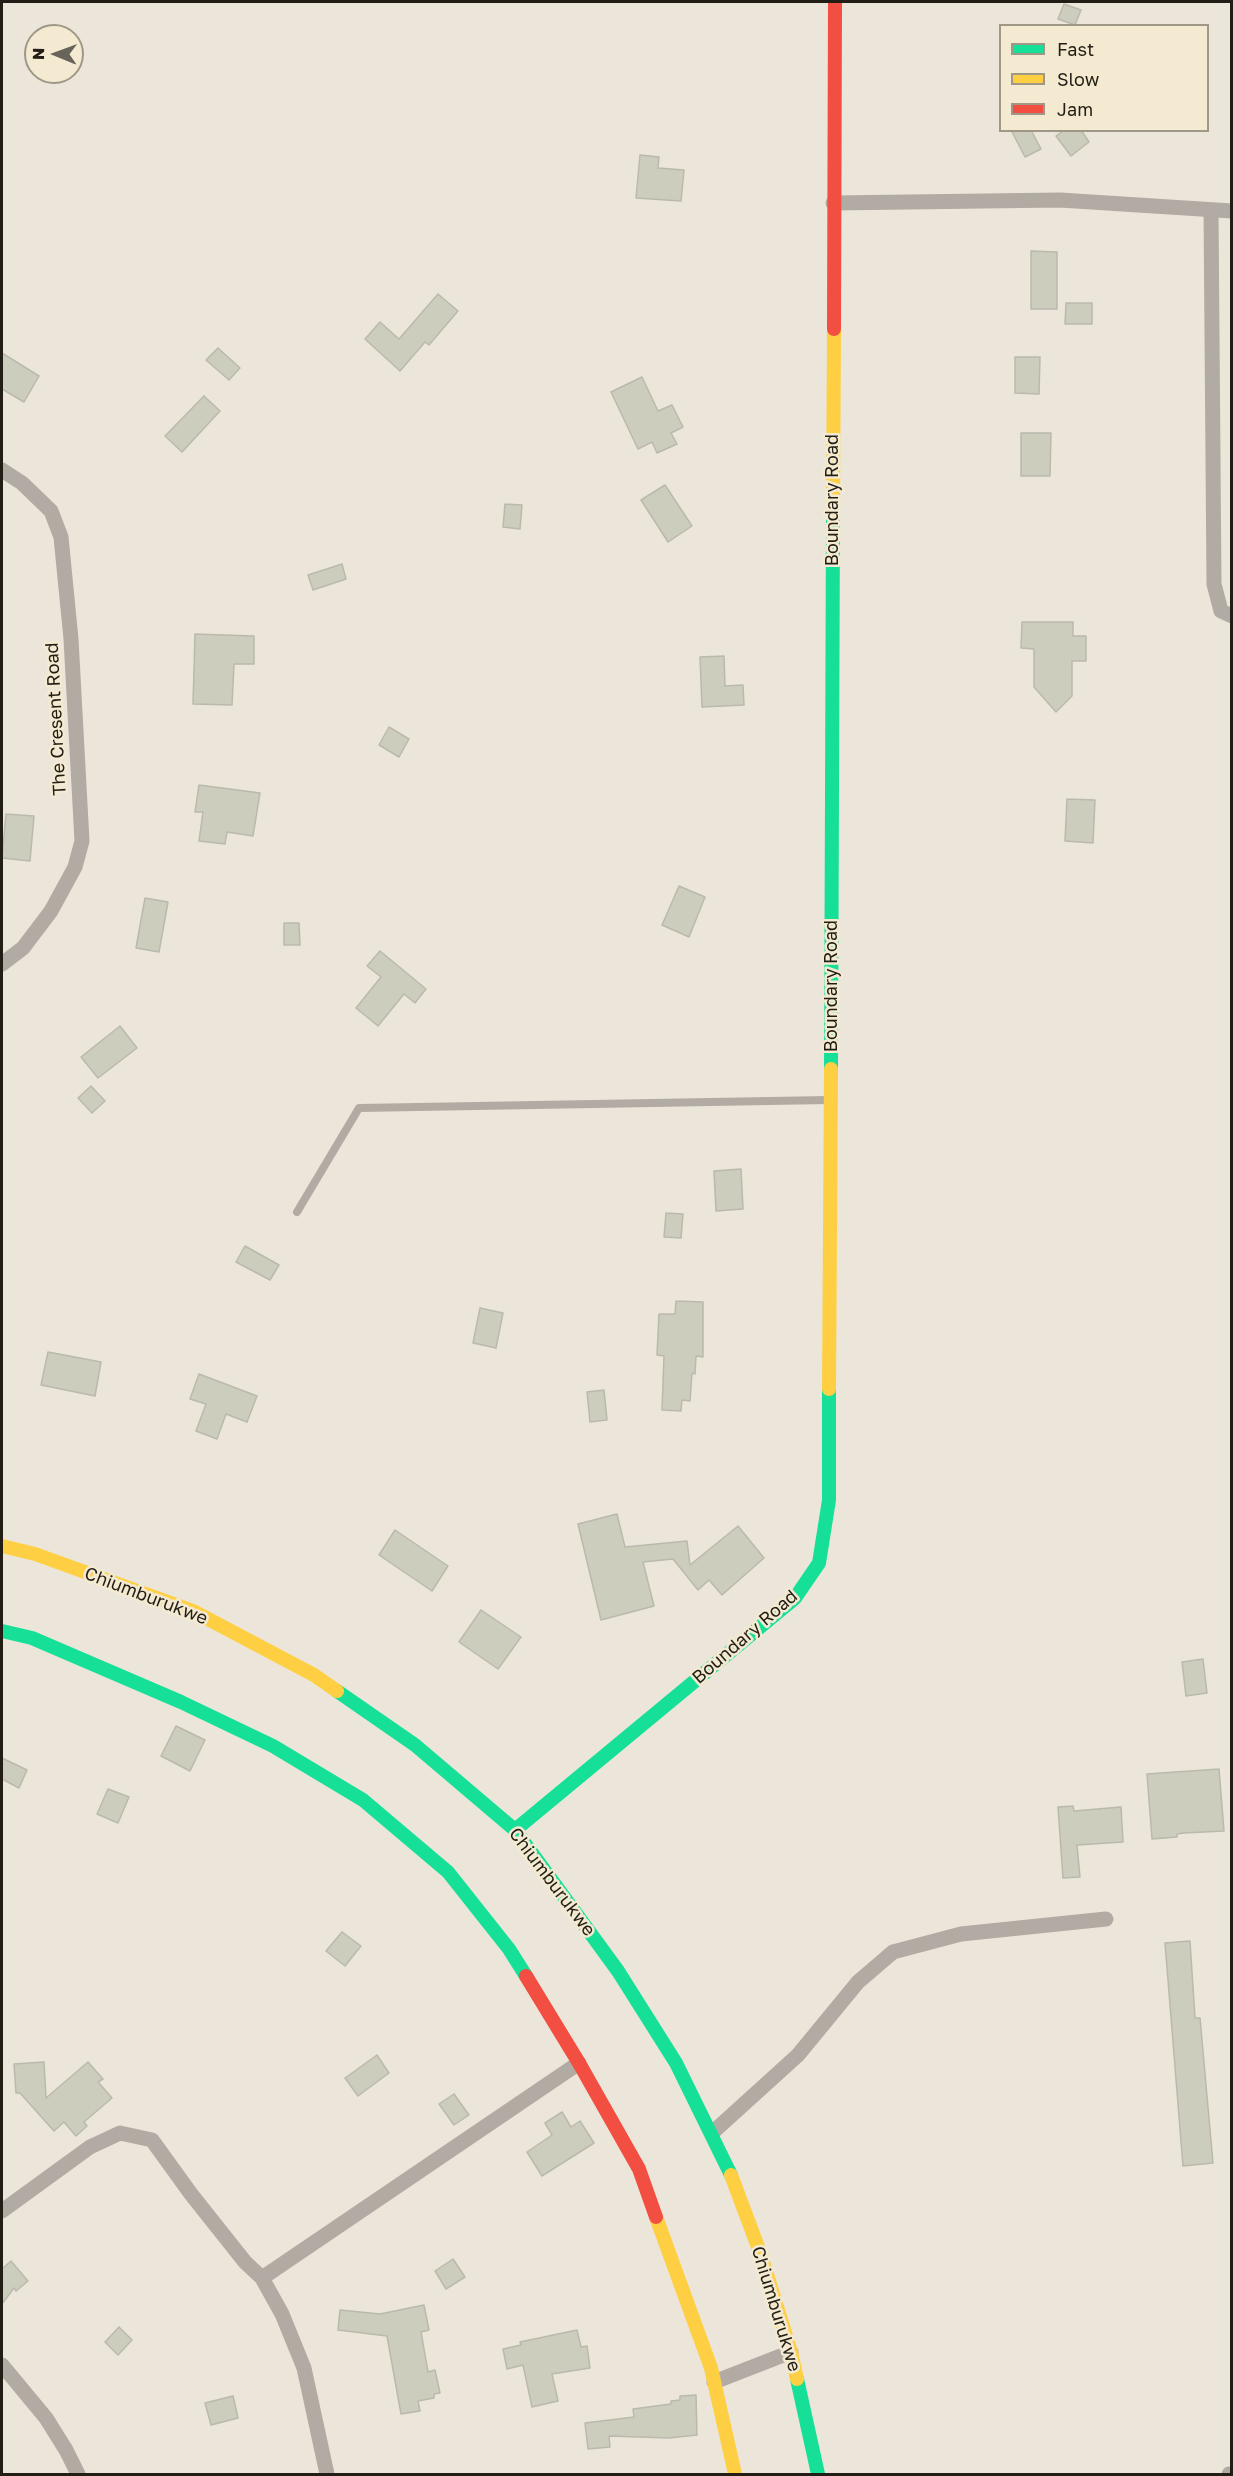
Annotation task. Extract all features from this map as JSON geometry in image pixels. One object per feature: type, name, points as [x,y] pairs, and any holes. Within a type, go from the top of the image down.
[{"type":"street","name":"Boundary Road","points":[[515,1830],[795,1598],[819,1563],[829,1500],[835,2]]},
{"type":"street","points":[[833,203],[1060,201],[1232,211]]},
{"type":"street","points":[[1211,210],[1214,584],[1221,611],[1232,616]]},
{"type":"street","name":"The Cresent Road","points":[[2,470],[22,483],[51,511],[60,537],[71,639],[82,842],[75,867],[51,911],[23,948],[2,964]]},
{"type":"street","name":"Chiumburukwe","points":[[2,1546],[35,1554],[193,1611],[314,1675],[415,1745],[515,1830],[618,1971],[676,2063],[725,2159],[761,2255],[791,2352],[818,2475]]},
{"type":"street","points":[[2,1631],[32,1638],[181,1702],[273,1746],[363,1800],[448,1872],[508,1948],[579,2063],[639,2169],[703,2346],[714,2382],[735,2475]]},
{"type":"street","points":[[711,2133],[798,2055],[858,1982],[893,1952],[961,1934],[1106,1919]]},
{"type":"street","points":[[262,2278],[579,2063]]},
{"type":"street","points":[[2,2211],[90,2147],[120,2133],[152,2140],[211,2220],[245,2262],[262,2278],[282,2314],[304,2368],[327,2475]]},
{"type":"street","points":[[714,2382],[791,2352]]},
{"type":"street","points":[[2,2365],[46,2418],[78,2475]]},
{"type":"lane","points":[[297,1212],[358,1108],[830,1100]]},
{"type":"building","points":[[1064,4],[1081,10],[1075,24],[1058,19]]},
{"type":"building","points":[[1012,132],[1032,132],[1041,149],[1025,157]]},
{"type":"building","points":[[1061,132],[1082,132],[1089,142],[1071,156],[1056,136]]},
{"type":"building","points":[[640,155],[659,157],[658,168],[684,170],[681,201],[636,198]]},
{"type":"building","points":[[1031,251],[1057,252],[1057,309],[1031,309]]},
{"type":"building","points":[[438,294],[458,311],[429,345],[425,342],[400,371],[365,339],[380,322],[399,339]]},
{"type":"building","points":[[1066,303],[1092,303],[1092,324],[1065,324]]},
{"type":"building","points":[[218,348],[240,368],[229,380],[206,360]]},
{"type":"building","points":[[2,353],[39,376],[24,402],[2,389]]},
{"type":"building","points":[[1015,357],[1040,357],[1039,394],[1015,393]]},
{"type":"building","points":[[642,377],[658,411],[672,405],[683,427],[671,433],[677,444],[657,453],[652,442],[638,449],[611,392]]},
{"type":"building","points":[[204,396],[220,411],[182,452],[165,436]]},
{"type":"building","points":[[1021,433],[1051,433],[1050,476],[1021,476]]},
{"type":"building","points":[[665,485],[692,526],[668,542],[641,500]]},
{"type":"building","points":[[505,504],[522,505],[520,529],[503,527]]},
{"type":"building","points":[[342,564],[346,579],[313,590],[308,575]]},
{"type":"building","points":[[1022,622],[1073,622],[1073,636],[1086,636],[1086,661],[1072,661],[1072,696],[1056,712],[1034,687],[1034,649],[1021,648]]},
{"type":"building","points":[[195,634],[254,636],[254,664],[234,664],[232,705],[193,704]]},
{"type":"building","points":[[724,656],[725,686],[743,685],[744,705],[702,707],[700,657]]},
{"type":"building","points":[[389,727],[409,739],[399,757],[379,745]]},
{"type":"building","points":[[199,785],[260,793],[253,836],[227,832],[225,844],[199,841],[203,812],[195,812]]},
{"type":"building","points":[[1067,799],[1095,800],[1093,843],[1065,841]]},
{"type":"building","points":[[6,814],[34,816],[30,861],[2,858]]},
{"type":"building","points":[[679,886],[705,897],[689,937],[662,925]]},
{"type":"building","points":[[145,898],[168,902],[159,952],[136,948]]},
{"type":"building","points":[[284,923],[299,923],[300,945],[284,945]]},
{"type":"building","points":[[380,951],[426,989],[415,1003],[404,994],[378,1026],[356,1008],[381,977],[367,966]]},
{"type":"building","points":[[120,1026],[137,1048],[98,1078],[81,1057]]},
{"type":"building","points":[[91,1086],[105,1101],[92,1113],[78,1098]]},
{"type":"building","points":[[741,1169],[743,1209],[716,1211],[714,1171]]},
{"type":"building","points":[[666,1213],[683,1214],[681,1238],[664,1237]]},
{"type":"building","points":[[245,1246],[279,1265],[270,1280],[236,1262]]},
{"type":"building","points":[[676,1301],[703,1302],[703,1357],[696,1356],[690,1401],[682,1400],[681,1411],[662,1410],[664,1356],[657,1355],[659,1314],[675,1314]]},
{"type":"building","points":[[480,1308],[503,1313],[496,1348],[473,1343]]},
{"type":"building","points":[[48,1352],[101,1362],[95,1396],[41,1385]]},
{"type":"building","points":[[199,1374],[257,1396],[247,1422],[226,1414],[217,1439],[196,1431],[206,1404],[190,1399]]},
{"type":"building","points":[[604,1390],[607,1420],[590,1422],[587,1392]]},
{"type":"building","points":[[617,1514],[625,1547],[687,1541],[690,1565],[738,1526],[764,1558],[722,1595],[709,1580],[698,1590],[673,1559],[643,1562],[654,1606],[601,1620],[578,1524]]},
{"type":"building","points":[[395,1530],[448,1566],[432,1591],[379,1555]]},
{"type":"building","points":[[481,1610],[521,1637],[498,1669],[459,1642]]},
{"type":"building","points":[[1203,1659],[1207,1693],[1186,1696],[1182,1662]]},
{"type":"building","points":[[176,1726],[205,1740],[190,1771],[161,1756]]},
{"type":"building","points":[[2,1758],[27,1770],[19,1788],[2,1779]]},
{"type":"building","points":[[1219,1769],[1224,1831],[1184,1833],[1177,1834],[1177,1837],[1152,1839],[1147,1774]]},
{"type":"building","points":[[108,1789],[129,1797],[118,1823],[97,1814]]},
{"type":"building","points":[[1073,1806],[1074,1811],[1121,1807],[1123,1842],[1077,1845],[1080,1877],[1063,1878],[1058,1807]]},
{"type":"building","points":[[342,1932],[361,1946],[345,1966],[326,1951]]},
{"type":"building","points":[[1190,1941],[1195,2018],[1200,2018],[1213,2163],[1183,2166],[1165,1943]]},
{"type":"building","points":[[377,2055],[389,2073],[358,2096],[345,2078]]},
{"type":"building","points":[[44,2062],[46,2098],[88,2062],[103,2079],[98,2082],[112,2098],[84,2122],[87,2126],[76,2136],[64,2122],[54,2131],[20,2093],[16,2093],[14,2064]]},
{"type":"building","points":[[454,2094],[469,2115],[454,2125],[439,2104]]},
{"type":"building","points":[[562,2112],[571,2127],[580,2121],[594,2143],[542,2176],[527,2152],[552,2135],[545,2123]]},
{"type":"building","points":[[453,2259],[465,2277],[446,2289],[435,2271]]},
{"type":"building","points":[[11,2261],[28,2281],[16,2291],[14,2288],[2,2304],[2,2269]]},
{"type":"building","points":[[424,2305],[429,2330],[421,2332],[428,2372],[435,2370],[440,2393],[434,2394],[434,2398],[418,2401],[420,2411],[401,2414],[387,2336],[338,2330],[340,2310],[380,2314]]},
{"type":"building","points":[[119,2327],[132,2340],[118,2355],[105,2342]]},
{"type":"building","points":[[577,2330],[581,2347],[587,2346],[590,2368],[552,2374],[558,2401],[532,2407],[523,2365],[507,2369],[503,2349],[521,2345],[520,2342]]},
{"type":"building","points":[[696,2395],[697,2435],[669,2438],[609,2436],[610,2447],[588,2449],[585,2423],[634,2417],[633,2409],[671,2404],[671,2401],[680,2400],[680,2396]]},
{"type":"building","points":[[233,2396],[238,2418],[211,2425],[205,2403]]},
{"type":"traffic: fast","points":[[831,1069],[833,512]]},
{"type":"traffic: fast","points":[[515,1830],[795,1598],[819,1563],[829,1500],[829,1389]]},
{"type":"traffic: fast","points":[[2,1631],[32,1638],[181,1702],[273,1746],[363,1800],[448,1872],[509,1949],[526,1976]]},
{"type":"traffic: fast","points":[[337,1691],[415,1745],[515,1830],[618,1971],[676,2063],[731,2175]]},
{"type":"traffic: fast","points":[[797,2379],[818,2474]]},
{"type":"traffic: slow","points":[[833,512],[834,329]]},
{"type":"traffic: slow","points":[[829,1389],[831,1069]]},
{"type":"traffic: slow","points":[[2,1546],[35,1554],[193,1611],[314,1675],[337,1691]]},
{"type":"traffic: slow","points":[[731,2175],[761,2255],[797,2379]]},
{"type":"traffic: slow","points":[[656,2217],[711,2368],[735,2474]]},
{"type":"traffic: jam","points":[[834,329],[835,2]]},
{"type":"traffic: jam","points":[[526,1976],[639,2169],[656,2217]]}]
